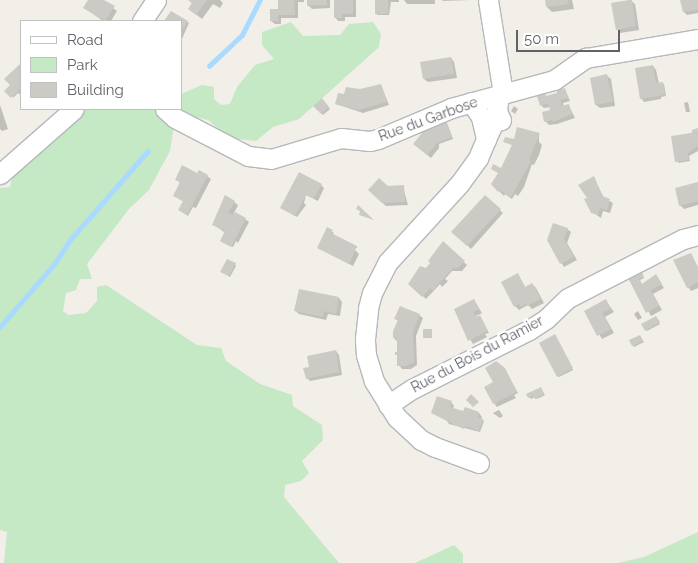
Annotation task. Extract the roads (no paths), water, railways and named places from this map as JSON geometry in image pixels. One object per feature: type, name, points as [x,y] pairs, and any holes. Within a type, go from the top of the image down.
[{"type":"street","points":[[143,20],[156,0]]},
{"type":"street","points":[[479,463],[421,440],[397,418],[374,381],[366,355],[366,322],[372,293],[392,257],[470,169],[494,122],[501,120],[497,111],[501,94],[488,0]]},
{"type":"street","name":"Rue du Garbose","points":[[165,110],[175,118],[248,156],[263,159],[342,138],[378,139],[451,108],[554,80],[586,58],[698,39]]},
{"type":"street","points":[[471,102],[480,117],[486,139]]},
{"type":"street","points":[[0,174],[73,110]]},
{"type":"street","name":"Rue du Bois du Ramier","points":[[388,404],[412,389],[529,330],[546,319],[568,298],[683,239],[698,234]]},
{"type":"waterway","points":[[209,66],[242,35],[260,0]]},
{"type":"waterway","points":[[0,327],[55,263],[70,240],[148,151]]}]
